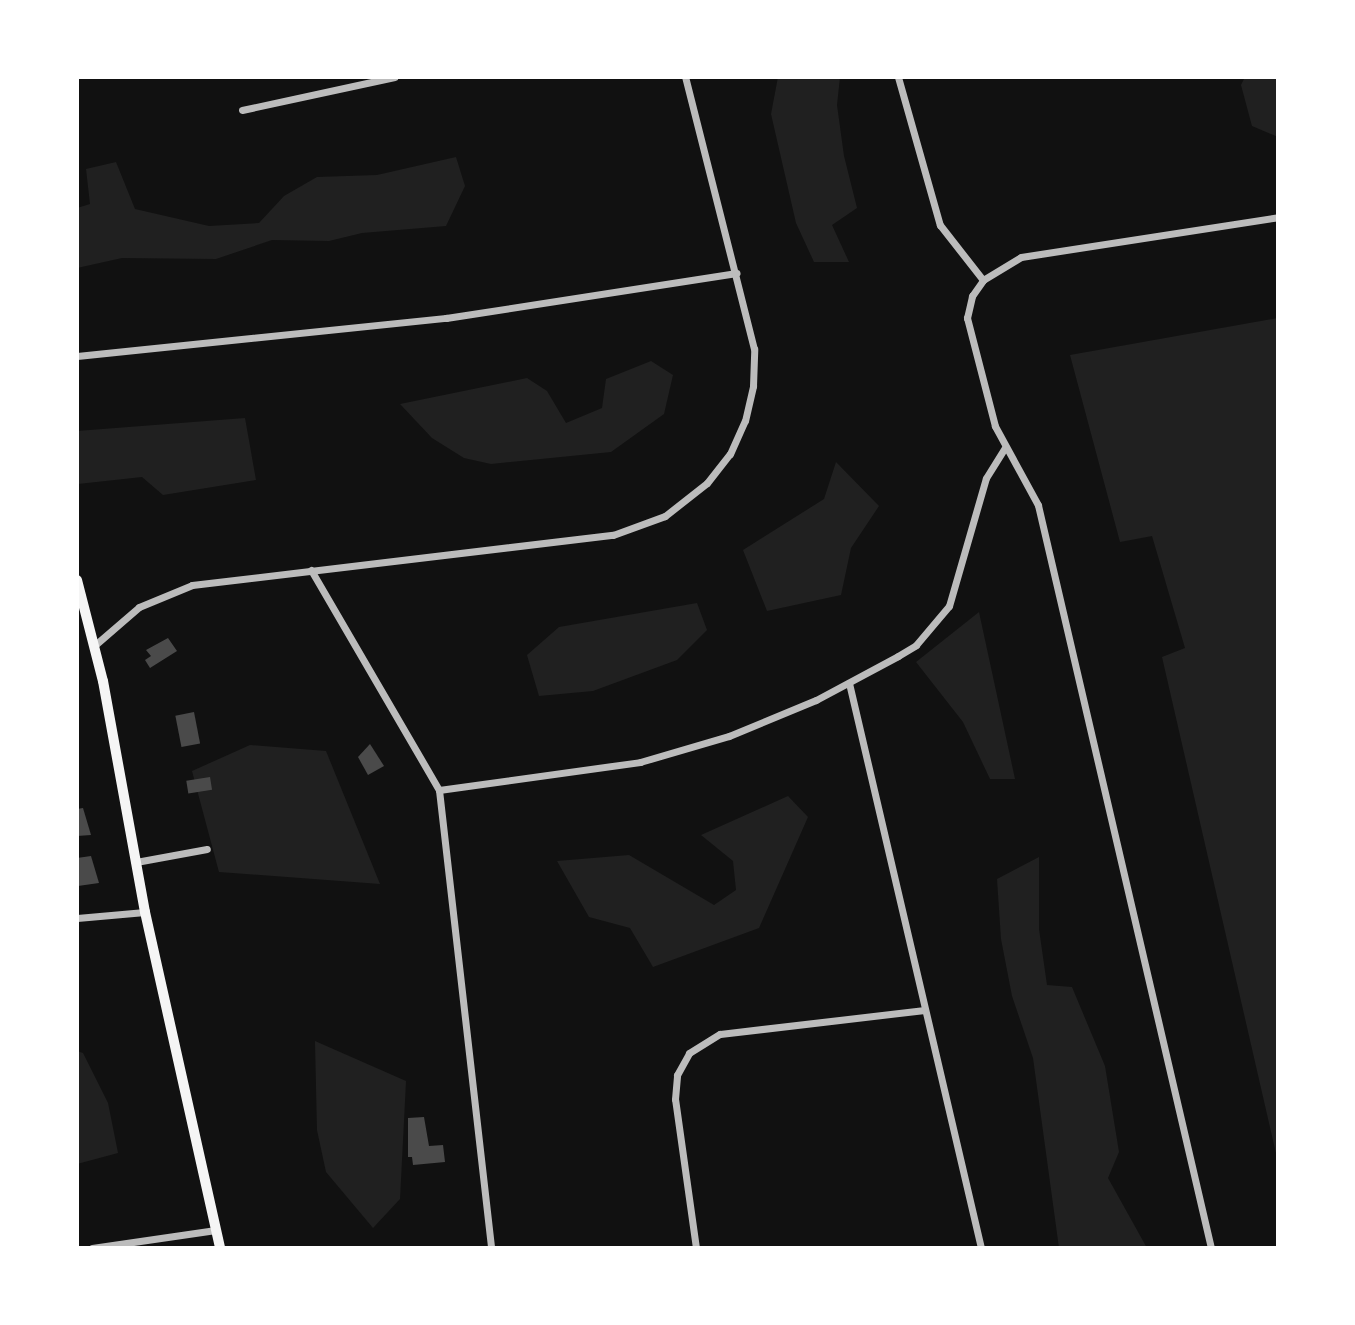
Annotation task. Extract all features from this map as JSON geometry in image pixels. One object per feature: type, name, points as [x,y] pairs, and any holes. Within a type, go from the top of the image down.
[{"type":"main road","points":[[77,580],[95,645],[145,912],[220,1248]]},
{"type":"street","points":[[242,110],[394,77]]},
{"type":"street","points":[[95,645],[124,618],[173,591],[310,570],[613,535],[648,524],[680,507],[724,462],[750,404],[754,349],[737,273],[685,77]]},
{"type":"street","points":[[898,77],[940,225],[983,280]]},
{"type":"street","points":[[1211,1248],[1038,505],[1005,447],[968,333],[972,296],[983,280],[1021,257],[1278,216]]},
{"type":"street","points":[[77,356],[446,318],[737,273]]},
{"type":"street","points":[[439,790],[640,762],[730,736],[849,683],[916,645],[949,606],[986,478],[1005,447]]},
{"type":"street","points":[[310,570],[439,790],[491,1248]]},
{"type":"street","points":[[849,683],[981,1248]]},
{"type":"street","points":[[136,862],[207,849]]},
{"type":"street","points":[[77,918],[145,912]]},
{"type":"street","points":[[696,1248],[675,1099],[677,1075],[689,1053],[720,1034],[925,1010]]},
{"type":"street","points":[[92,1248],[216,1230]]},
{"type":"shaded area","points":[[778,77],[840,77],[837,105],[844,156],[857,208],[832,225],[849,262],[814,262],[796,223],[771,114]]},
{"type":"shaded area","points":[[1245,77],[1278,77],[1278,137],[1252,126],[1241,85]]},
{"type":"shaded area","points":[[456,157],[465,186],[446,226],[362,233],[329,241],[272,240],[216,259],[122,258],[77,268],[77,208],[90,204],[86,169],[116,162],[135,209],[209,226],[259,223],[284,196],[317,177],[377,175]]},
{"type":"shaded area","points":[[1278,318],[1278,1162],[1162,657],[1185,648],[1152,536],[1120,542],[1070,355]]},
{"type":"shaded area","points":[[651,361],[673,375],[664,414],[611,452],[491,464],[464,458],[432,438],[400,404],[527,378],[547,391],[566,423],[602,408],[606,379]]},
{"type":"shaded area","points":[[245,418],[256,480],[163,495],[142,477],[78,484],[77,431]]},
{"type":"shaded area","points":[[836,462],[879,506],[851,548],[841,595],[767,611],[743,550],[824,499]]},
{"type":"shaded area","points":[[697,603],[707,630],[677,660],[593,691],[539,696],[527,655],[559,627]]},
{"type":"shaded area","points":[[979,612],[1015,779],[990,779],[963,722],[916,662]]},
{"type":"shaded area","points":[[250,745],[326,751],[380,884],[219,872],[192,771]]},
{"type":"shaded area","points":[[788,796],[808,817],[759,928],[653,967],[630,928],[589,917],[557,861],[629,855],[714,905],[736,890],[733,861],[701,835]]},
{"type":"shaded area","points":[[1039,857],[1039,929],[1047,985],[1072,987],[1105,1066],[1119,1152],[1108,1178],[1147,1248],[1059,1248],[1033,1058],[1012,996],[1001,939],[997,879]]},
{"type":"shaded area","points":[[315,1041],[406,1081],[400,1199],[373,1228],[326,1172],[317,1130]]},
{"type":"shaded area","points":[[77,1051],[83,1053],[108,1103],[118,1153],[77,1164]]},
{"type":"building","points":[[168,638],[177,651],[150,668],[145,660],[151,656],[146,650]]},
{"type":"building","points":[[194,712],[200,743],[181,747],[175,716]]},
{"type":"building","points":[[370,744],[384,766],[368,775],[358,757]]},
{"type":"building","points":[[210,777],[212,790],[188,794],[186,781]]},
{"type":"building","points":[[83,808],[91,835],[77,836],[77,809]]},
{"type":"building","points":[[91,856],[99,883],[78,886],[77,858]]},
{"type":"building","points":[[424,1117],[429,1146],[443,1145],[445,1162],[413,1165],[412,1157],[408,1157],[408,1118]]}]
